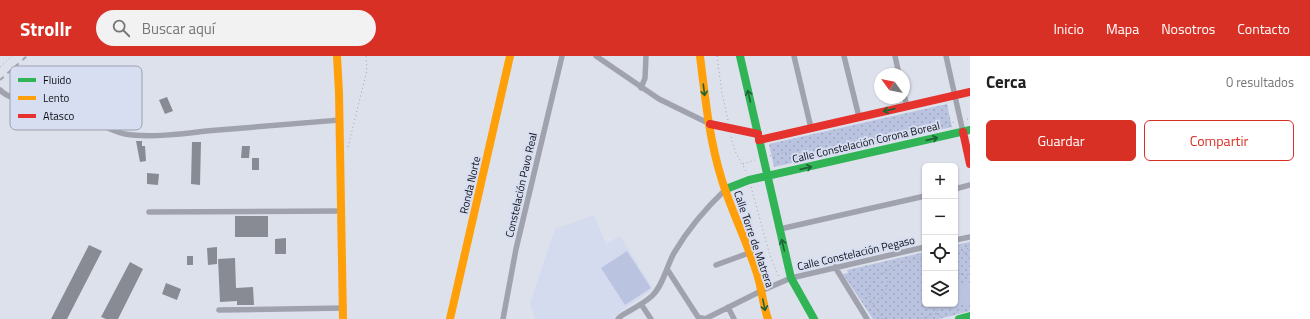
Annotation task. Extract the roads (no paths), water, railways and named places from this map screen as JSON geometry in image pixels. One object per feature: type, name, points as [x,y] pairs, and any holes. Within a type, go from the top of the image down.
[{"type":"street","points":[[337,56],[342,288],[344,308],[343,319]]},
{"type":"street","name":"Ronda Norte","points":[[450,319],[510,56]]},
{"type":"street","name":"Constelación Pavo Real","points":[[503,319],[516,249],[562,56]]},
{"type":"street","points":[[596,56],[659,99],[710,124],[759,137],[811,128],[970,92]]},
{"type":"street","points":[[641,88],[645,78],[646,56]]},
{"type":"street","name":"Calle Torre de Matrera","points":[[700,56],[706,104],[714,147],[728,198],[758,280],[768,319]]},
{"type":"street","points":[[740,56],[791,278],[814,319]]},
{"type":"street","points":[[794,56],[811,128]]},
{"type":"street","points":[[844,56],[859,117]]},
{"type":"street","points":[[895,56],[898,68]]},
{"type":"street","points":[[946,56],[955,96],[966,131],[970,164]]},
{"type":"street","points":[[0,90],[10,96]]},
{"type":"street","points":[[113,130],[137,135],[186,133],[339,120]]},
{"type":"street","name":"Calle Constelación Corona Boreal","points":[[726,189],[749,180],[966,131]]},
{"type":"street","points":[[958,188],[970,185]]},
{"type":"street","points":[[618,319],[652,296],[667,269],[673,254],[690,229],[714,200],[726,189]]},
{"type":"street","points":[[780,229],[922,197]]},
{"type":"street","points":[[149,212],[341,210]]},
{"type":"street","points":[[958,239],[970,237]]},
{"type":"street","name":"Calle Constelación Pegaso","points":[[667,269],[698,317],[705,319],[791,278],[922,248]]},
{"type":"street","points":[[716,265],[749,253]]},
{"type":"street","points":[[835,267],[867,319]]},
{"type":"street","points":[[641,304],[651,319]]},
{"type":"street","points":[[728,307],[734,319]]},
{"type":"street","points":[[219,310],[344,308]]},
{"type":"street","points":[[959,319],[970,316]]},
{"type":"railway","points":[[16,66],[27,56]]},
{"type":"railway","points":[[0,80],[10,71]]}]
